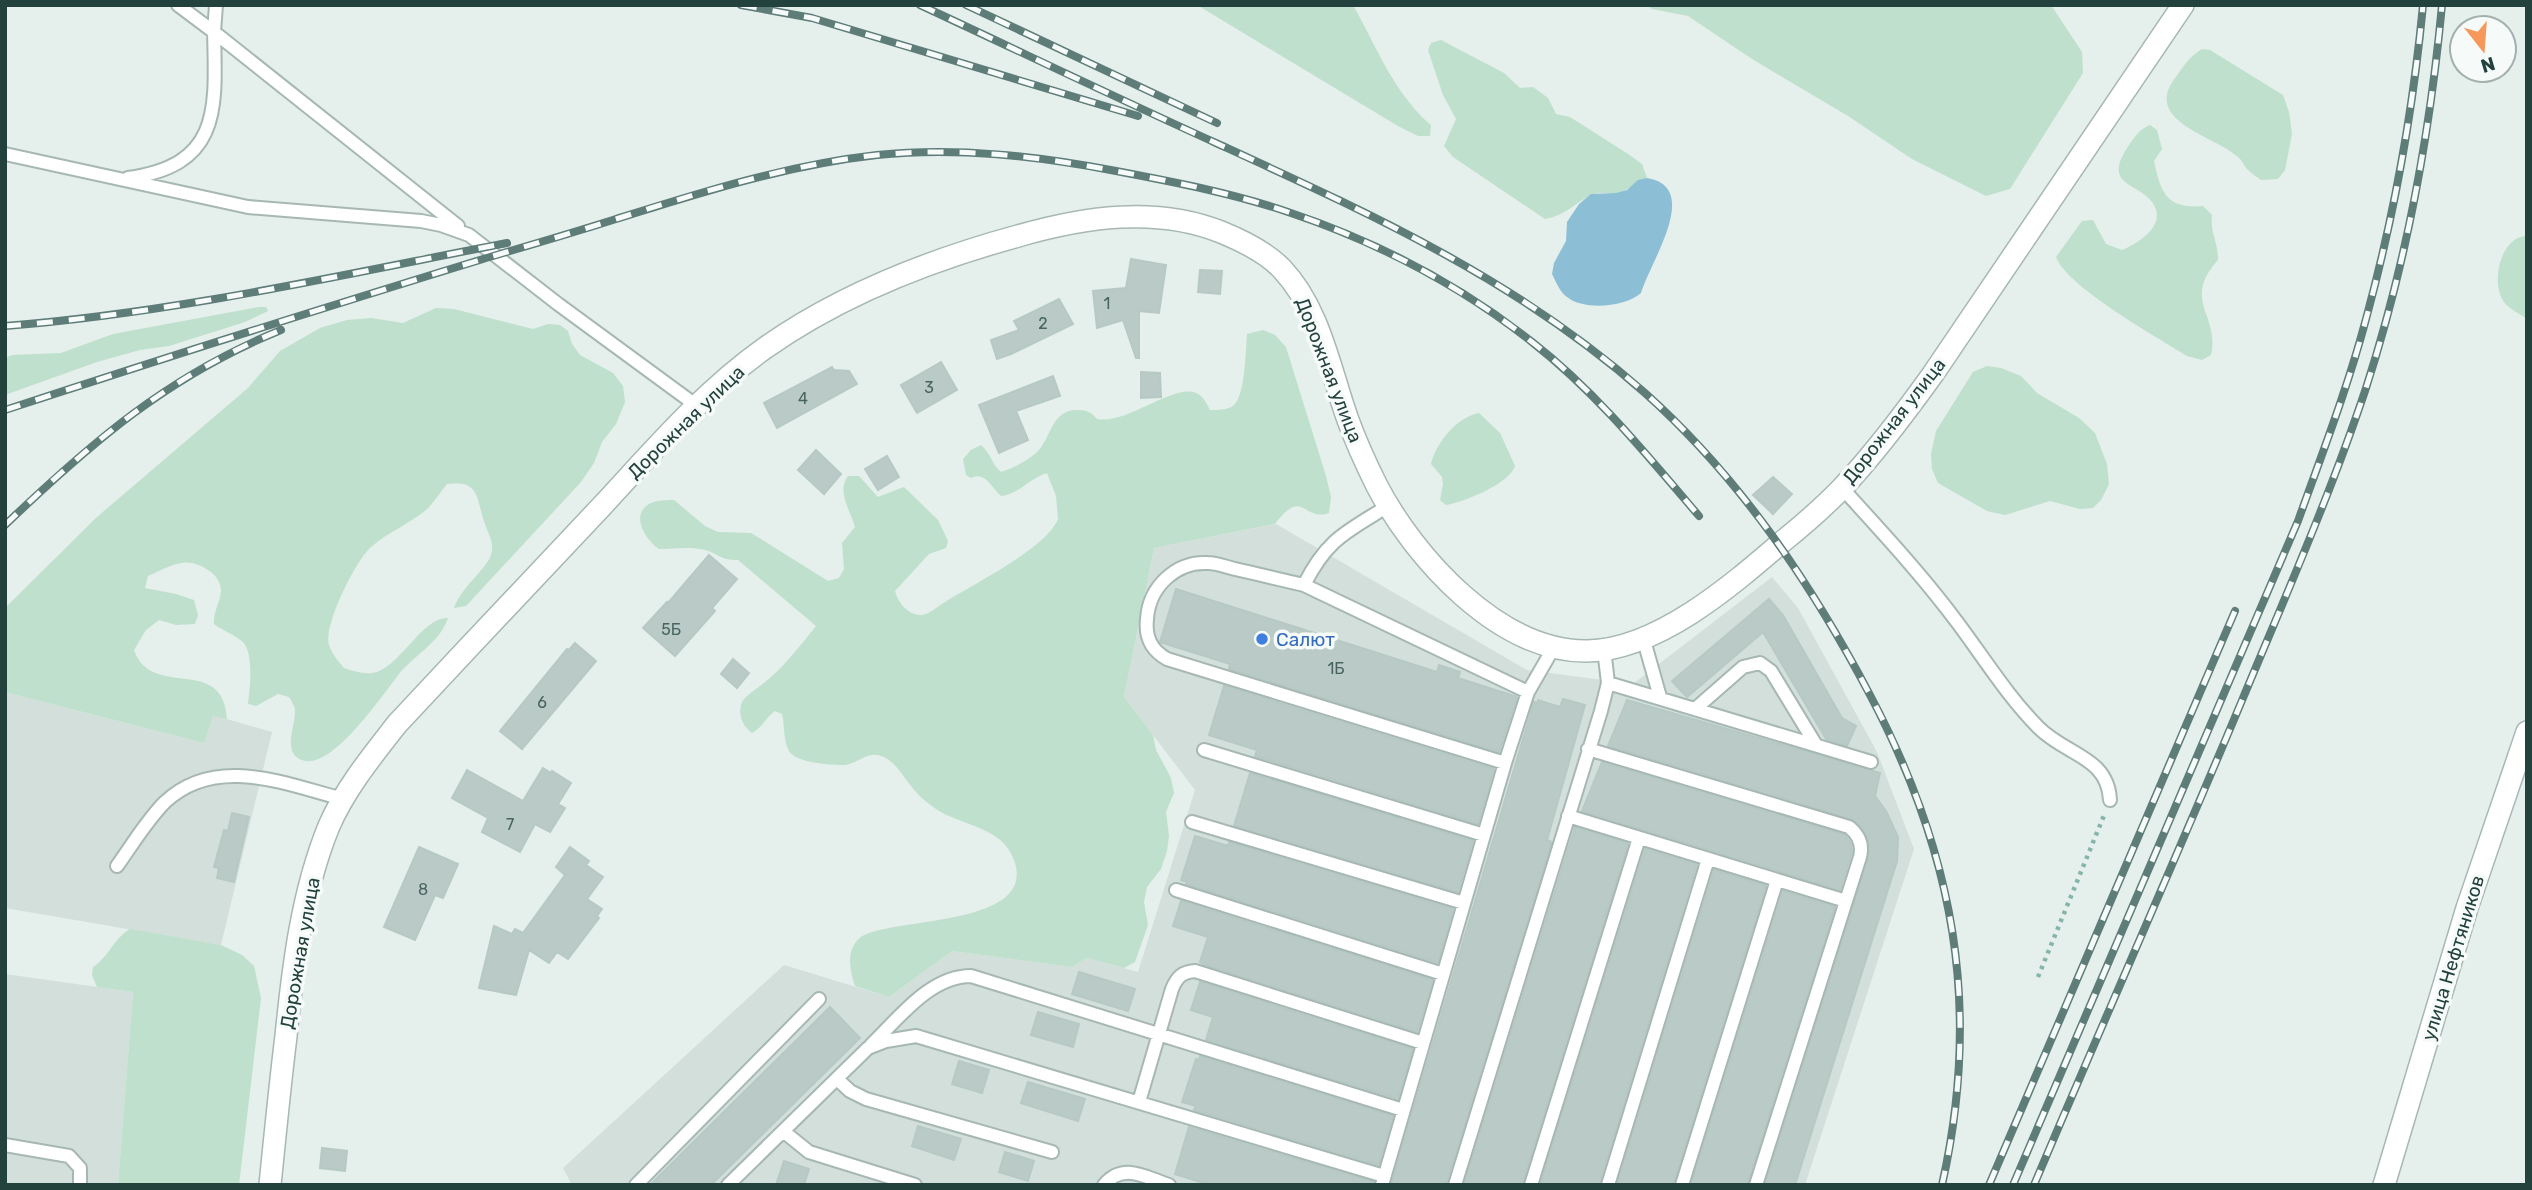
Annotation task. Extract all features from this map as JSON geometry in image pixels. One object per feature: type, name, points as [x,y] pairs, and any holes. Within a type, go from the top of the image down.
[{"type":"street","name":"Дорожная улица","points":[[270,1185],[292,979],[302,922],[329,826],[343,799],[363,767],[397,724],[697,406],[762,350],[797,327],[885,282],[950,257],[1003,240],[1082,221],[1150,217],[1217,230],[1268,256],[1298,290],[1321,339],[1360,452],[1388,506],[1415,545],[1472,603],[1514,632],[1555,647],[1587,651],[1604,649],[1670,625],[1702,605],[1741,578],[1842,488],[1897,424],[1933,374],[2183,5]]},
{"type":"street","name":"улица Нефтяников","points":[[2384,1185],[2467,908],[2527,732]]},
{"type":"lane","points":[[178,5],[558,304],[697,406]]},
{"type":"lane","points":[[121,179],[165,171],[184,161],[198,148],[207,130],[213,107],[216,5]]},
{"type":"lane","points":[[5,154],[248,207],[421,221],[469,235]]},
{"type":"lane","points":[[1842,488],[1922,578],[2040,729],[2066,749],[2099,768],[2106,778],[2110,800]]},
{"type":"lane","points":[[1304,585],[1316,561],[1329,544],[1388,506]]},
{"type":"lane","points":[[1505,763],[1167,659],[1157,654],[1150,645],[1146,632],[1147,617],[1158,585],[1173,572],[1191,565],[1209,563],[1304,585],[1528,692]]},
{"type":"lane","points":[[1643,637],[1660,697]]},
{"type":"lane","points":[[868,1048],[895,1039],[916,1036],[1139,1102],[1383,1180],[1505,763],[1528,692],[1555,647]]},
{"type":"lane","points":[[1455,1185],[1608,684],[1604,649]]},
{"type":"lane","points":[[1695,709],[1743,667],[1760,663],[1771,671],[1816,745]]},
{"type":"lane","points":[[1608,684],[1660,697],[1871,762]]},
{"type":"lane","points":[[1588,749],[1849,827],[1860,839],[1862,848],[1756,1185]]},
{"type":"lane","points":[[1204,750],[1484,835]]},
{"type":"lane","points":[[117,866],[164,803],[195,781],[242,774],[343,799]]},
{"type":"lane","points":[[1568,816],[1846,901]]},
{"type":"lane","points":[[1192,822],[1464,903]]},
{"type":"lane","points":[[1531,1185],[1639,838]]},
{"type":"lane","points":[[1608,1185],[1708,859]]},
{"type":"lane","points":[[1682,1185],[1777,880]]},
{"type":"lane","points":[[1176,890],[1443,974]]},
{"type":"lane","points":[[1139,1102],[1175,982],[1180,975],[1195,971],[1423,1043]]},
{"type":"lane","points":[[728,1185],[927,992],[960,976],[971,976],[1404,1110]]},
{"type":"lane","points":[[636,1185],[819,999]]},
{"type":"lane","points":[[837,1079],[850,1091],[866,1099],[1052,1153]]},
{"type":"lane","points":[[783,1131],[809,1152],[915,1185]]},
{"type":"lane","points":[[5,1145],[69,1156],[80,1168],[80,1185]]},
{"type":"lane","points":[[1104,1185],[1116,1173],[1125,1171],[1169,1185]]},
{"type":"path","points":[[2038,977],[2110,800]]},
{"type":"shaded area","points":[[1276,524],[1527,670],[1633,684],[1772,577],[1798,608],[1877,752],[1914,849],[1805,1185],[572,1185],[563,1168],[784,965],[889,997],[952,951],[1072,967],[1087,958],[1138,972],[1195,790],[1124,697],[1154,548]]},
{"type":"shaded area","points":[[5,692],[204,743],[213,715],[272,732],[221,945],[5,908]]},
{"type":"shaded area","points":[[5,974],[133,992],[118,1185],[5,1185]]},
{"type":"green space","points":[[1197,5],[1353,5],[1397,85],[1418,113],[1431,125],[1430,136],[1418,136],[1398,126]]},
{"type":"green space","points":[[1646,5],[2051,5],[2082,52],[2083,73],[2010,189],[1986,196],[1912,159],[1688,16],[1652,9]]},
{"type":"green space","points":[[1441,40],[1504,73],[1520,88],[1533,87],[1548,98],[1556,114],[1570,117],[1642,164],[1647,178],[1621,192],[1592,194],[1563,213],[1545,219],[1453,157],[1444,146],[1456,119],[1443,95],[1428,50],[1431,43]]},
{"type":"green space","points":[[2202,49],[2210,50],[2283,95],[2292,134],[2285,170],[2278,179],[2261,180],[2248,170],[2238,157],[2187,127],[2168,107],[2167,95],[2173,81],[2189,59]]},
{"type":"green space","points":[[2150,125],[2157,130],[2162,149],[2154,161],[2163,191],[2174,202],[2203,206],[2212,215],[2218,260],[2207,274],[2203,286],[2202,297],[2212,341],[2211,355],[2202,360],[2187,356],[2114,311],[2077,282],[2056,257],[2082,221],[2093,220],[2106,244],[2122,250],[2143,238],[2154,225],[2157,218],[2152,202],[2125,182],[2120,177],[2119,170],[2127,148],[2139,132]]},
{"type":"green space","points":[[2527,235],[2527,319],[2504,302],[2498,287],[2498,277],[2505,251],[2516,239]]},
{"type":"green space","points":[[266,307],[268,311],[245,322],[169,346],[140,350],[97,362],[5,395],[5,358],[12,355],[61,353],[113,334]]},
{"type":"green space","points":[[436,308],[454,309],[533,329],[548,324],[560,325],[568,331],[572,344],[580,355],[613,373],[623,386],[625,402],[616,424],[602,442],[594,463],[581,482],[466,606],[454,608],[462,593],[489,560],[492,546],[472,488],[458,483],[447,484],[426,510],[371,547],[365,554],[342,593],[328,636],[330,648],[344,668],[365,673],[382,670],[429,626],[448,618],[439,635],[405,667],[341,743],[314,761],[302,760],[292,752],[295,712],[289,697],[278,694],[256,706],[248,704],[250,672],[246,647],[240,639],[214,624],[220,585],[211,572],[195,563],[180,563],[148,576],[145,588],[194,600],[198,615],[195,624],[176,625],[159,620],[146,630],[134,650],[143,665],[156,673],[201,682],[213,688],[223,699],[227,719],[213,716],[204,743],[5,692],[5,608],[97,517],[248,388],[280,351],[320,328],[347,320],[371,318],[403,323]]},
{"type":"green space","points":[[1263,330],[1275,335],[1286,347],[1326,476],[1331,497],[1329,513],[1313,513],[1298,506],[1285,513],[1275,524],[1154,548],[1124,697],[1153,735],[1156,750],[1171,778],[1174,793],[1166,812],[1169,836],[1167,851],[1161,869],[1147,887],[1144,902],[1148,925],[1135,962],[1124,968],[1087,958],[1072,967],[952,951],[889,997],[855,986],[850,967],[851,954],[861,937],[876,931],[957,917],[984,909],[1004,898],[1016,882],[1014,860],[1008,849],[991,833],[946,815],[928,803],[884,757],[868,756],[844,765],[799,758],[789,751],[782,714],[775,711],[756,731],[749,731],[741,718],[742,702],[783,666],[816,626],[738,560],[699,549],[659,549],[642,526],[640,520],[644,507],[657,501],[674,500],[705,526],[718,532],[751,533],[828,581],[839,578],[844,569],[842,543],[855,527],[843,488],[848,476],[859,476],[878,497],[904,487],[938,520],[948,541],[946,548],[929,554],[895,591],[898,600],[908,611],[924,615],[1025,554],[1040,542],[1058,519],[1056,496],[1047,473],[1001,496],[984,478],[971,478],[966,475],[963,459],[971,450],[981,445],[1001,472],[1035,454],[1057,420],[1069,411],[1084,411],[1097,419],[1110,419],[1181,392],[1192,392],[1201,396],[1210,410],[1231,407],[1237,401],[1242,384],[1247,334]]},
{"type":"green space","points":[[1987,366],[2021,376],[2037,393],[2079,418],[2095,433],[2107,464],[2109,484],[2101,500],[2093,508],[2080,509],[2050,501],[2005,515],[1987,511],[1938,483],[1932,469],[1931,454],[1936,431],[1973,372]]},
{"type":"green space","points":[[1479,413],[1500,433],[1515,466],[1511,473],[1495,485],[1474,496],[1446,505],[1440,500],[1442,477],[1431,464],[1438,448],[1455,425]]},
{"type":"green space","points":[[130,929],[221,945],[242,955],[254,966],[261,998],[239,1185],[118,1185],[133,992],[97,987],[92,975],[93,967]]},
{"type":"water","points":[[1647,178],[1663,184],[1671,195],[1672,210],[1662,244],[1641,293],[1625,302],[1605,306],[1584,304],[1567,297],[1552,274],[1554,263],[1566,241],[1567,222],[1579,204],[1591,194],[1627,190],[1638,180]]},
{"type":"building","points":[[1131,259],[1166,265],[1159,313],[1139,311],[1139,358],[1136,358],[1123,320],[1097,328],[1093,291],[1126,288]]},
{"type":"building","points":[[1200,270],[1222,271],[1220,294],[1198,292]]},
{"type":"building","points":[[1059,299],[1073,324],[997,359],[991,340],[1019,330],[1014,321]]},
{"type":"building","points":[[941,362],[957,390],[917,413],[901,385]]},
{"type":"building","points":[[832,367],[834,370],[849,371],[857,384],[777,428],[764,403]]},
{"type":"building","points":[[1141,372],[1160,373],[1161,397],[1141,398]]},
{"type":"building","points":[[1053,376],[1060,396],[1016,411],[1028,440],[999,453],[979,405]]},
{"type":"building","points":[[816,450],[841,474],[824,494],[798,470]]},
{"type":"building","points":[[887,456],[899,477],[878,490],[865,469]]},
{"type":"building","points":[[1773,477],[1792,494],[1773,514],[1753,495]]},
{"type":"building","points":[[709,555],[737,579],[712,608],[715,611],[675,656],[643,628]]},
{"type":"building","points":[[1176,589],[1437,672],[1439,665],[1460,672],[1458,678],[1517,697],[1499,752],[1229,669],[1230,664],[1160,642]]},
{"type":"building","points":[[1769,599],[1783,615],[1842,718],[1856,726],[1847,746],[1826,739],[1763,632],[1687,697],[1672,681]]},
{"type":"building","points":[[575,643],[596,661],[522,749],[500,731],[567,649]]},
{"type":"building","points":[[733,659],[749,673],[737,688],[721,674]]},
{"type":"building","points":[[1224,686],[1494,769],[1478,824],[1255,756],[1257,750],[1209,735]]},
{"type":"building","points":[[1563,699],[1585,705],[1547,840],[1552,842],[1446,1185],[1391,1185],[1534,702],[1538,703],[1538,700],[1560,707]]},
{"type":"building","points":[[1627,700],[1880,773],[1875,796],[1886,811],[1898,837],[1897,861],[1795,1185],[1765,1185],[1868,859],[1868,838],[1852,819],[1608,746]]},
{"type":"building","points":[[1602,762],[1845,835],[1851,844],[1852,852],[1840,890],[1582,811]]},
{"type":"building","points":[[543,768],[571,783],[558,804],[565,808],[550,832],[535,824],[520,852],[482,832],[488,818],[452,798],[467,770],[523,801]]},
{"type":"building","points":[[1250,773],[1473,841],[1458,892],[1234,826]]},
{"type":"building","points":[[232,813],[249,817],[234,882],[217,878],[219,868],[214,867],[224,830],[228,831]]},
{"type":"building","points":[[1575,827],[1628,844],[1522,1185],[1464,1185]]},
{"type":"building","points":[[1195,836],[1228,846],[1229,842],[1453,909],[1438,963],[1186,884],[1187,882],[1181,880]]},
{"type":"building","points":[[419,847],[458,864],[443,898],[435,895],[415,940],[384,927]]},
{"type":"building","points":[[570,847],[589,861],[586,865],[603,877],[587,899],[602,909],[597,916],[599,918],[568,959],[557,952],[549,963],[529,950],[516,995],[479,988],[494,926],[512,934],[515,929],[523,933],[565,875],[556,867]]},
{"type":"building","points":[[1645,849],[1697,865],[1599,1185],[1540,1185]]},
{"type":"building","points":[[1714,870],[1766,886],[1673,1185],[1617,1185]]},
{"type":"building","points":[[1783,891],[1835,907],[1747,1185],[1691,1185]]},
{"type":"building","points":[[1181,901],[1433,980],[1417,1032],[1205,965],[1200,962],[1208,937],[1173,926]]},
{"type":"building","points":[[1079,972],[1135,989],[1128,1011],[1072,994]]},
{"type":"building","points":[[1200,982],[1413,1049],[1398,1099],[1206,1040],[1213,1017],[1191,1010]]},
{"type":"building","points":[[830,1007],[860,1038],[711,1185],[650,1185]]},
{"type":"building","points":[[1038,1012],[1079,1024],[1073,1047],[1031,1035]]},
{"type":"building","points":[[1200,1056],[1393,1116],[1379,1165],[1194,1110],[1196,1106],[1182,1102],[1196,1059],[1199,1060]]},
{"type":"building","points":[[959,1061],[989,1070],[982,1093],[952,1084]]},
{"type":"building","points":[[1028,1082],[1085,1099],[1078,1121],[1021,1103]]},
{"type":"building","points":[[918,1126],[961,1139],[954,1160],[912,1146]]},
{"type":"building","points":[[1189,1127],[1374,1182],[1373,1185],[1210,1185],[1175,1174]]},
{"type":"building","points":[[322,1148],[347,1151],[345,1171],[320,1168]]},
{"type":"building","points":[[1005,1152],[1034,1161],[1028,1181],[999,1172]]},
{"type":"building","points":[[784,1161],[809,1169],[804,1185],[776,1185]]},
{"type":"railway","points":[[741,5],[812,18],[1138,116]]},
{"type":"railway","points":[[920,5],[1330,196],[1440,252],[1545,316],[1596,352],[1645,393],[1712,460],[1771,534],[1847,653],[1899,754],[1922,814],[1940,873],[1952,933],[1959,994],[1959,1056],[1954,1119],[1942,1185]]},
{"type":"railway","points":[[966,5],[1217,123]]},
{"type":"railway","points":[[2013,1185],[2298,521],[2334,420],[2366,319],[2394,202],[2414,84],[2423,5]]},
{"type":"railway","points":[[2034,1185],[2292,582],[2366,388],[2393,294],[2414,198],[2431,102],[2442,5]]},
{"type":"railway","points":[[5,410],[363,296],[745,181],[810,165],[877,155],[937,152],[997,154],[1116,171],[1246,199],[1321,224],[1416,266],[1504,321],[1555,361],[1620,425],[1699,516]]},
{"type":"railway","points":[[5,326],[194,302],[507,243]]},
{"type":"railway","points":[[5,525],[69,466],[133,414],[202,368],[281,330]]},
{"type":"railway","points":[[1989,1185],[2235,611]]},
{"type":"place","name":"Салют","points":[[1262,639]]}]
